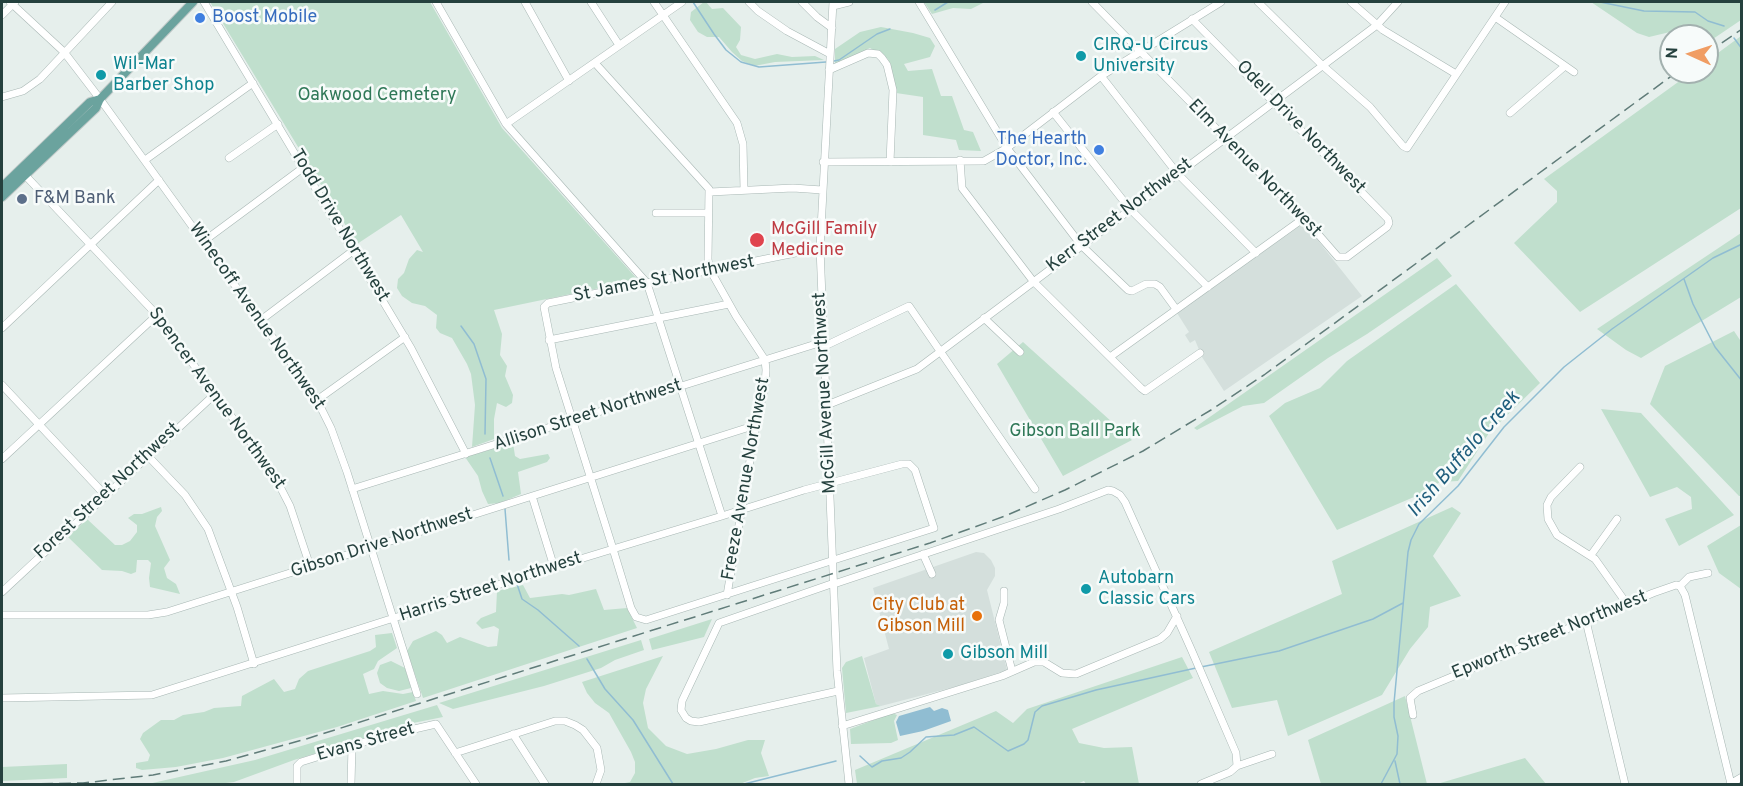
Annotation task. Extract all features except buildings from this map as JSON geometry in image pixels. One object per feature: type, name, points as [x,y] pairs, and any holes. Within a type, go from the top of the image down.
[{"type":"main road","points":[[2,187],[23,172],[96,108],[100,99],[193,2]]},
{"type":"main road","points":[[2,197],[23,172]]},
{"type":"street","points":[[2,15],[12,2]]},
{"type":"street","name":"Winecoff Avenue Northwest","points":[[12,2],[64,52],[100,99],[261,320],[316,400],[331,428],[352,489],[417,694]]},
{"type":"street","points":[[2,97],[23,91],[32,85],[112,2]]},
{"type":"street","name":"Todd Drive Northwest","points":[[204,2],[405,337],[466,454]]},
{"type":"street","points":[[436,2],[506,124],[648,283],[722,516]]},
{"type":"street","points":[[525,2],[569,81]]},
{"type":"street","points":[[591,2],[619,45]]},
{"type":"street","points":[[654,2],[740,129],[743,144],[744,190]]},
{"type":"street","points":[[506,124],[682,2]]},
{"type":"street","points":[[749,2],[779,26],[830,54]]},
{"type":"street","points":[[802,2],[831,28]]},
{"type":"street","points":[[833,4],[849,2]]},
{"type":"street","points":[[919,2],[1007,148],[1081,245],[1128,290],[1132,291],[1146,284],[1155,284],[1160,287],[1176,309]]},
{"type":"street","name":"Elm Avenue Northwest","points":[[1092,2],[1341,259]]},
{"type":"street","points":[[823,162],[984,161],[1007,148],[1101,76],[1221,2]]},
{"type":"street","points":[[1258,2],[1322,66],[1370,107],[1407,148],[1505,2]]},
{"type":"street","points":[[1351,2],[1377,25],[1456,74]]},
{"type":"street","name":"Kerr Street Northwest","points":[[827,405],[911,372],[941,351],[1377,25],[1398,2]]},
{"type":"street","name":"McGill Avenue Northwest","points":[[833,4],[820,248],[838,691],[849,784]]},
{"type":"street","points":[[1495,17],[1574,72]]},
{"type":"street","name":"Odell Drive Northwest","points":[[1192,19],[1388,219],[1387,227],[1341,259]]},
{"type":"street","points":[[829,70],[868,53],[878,54],[887,65],[893,90],[890,162]]},
{"type":"street","points":[[595,63],[710,192],[793,188],[822,190]]},
{"type":"street","points":[[1510,113],[1565,66]]},
{"type":"street","points":[[1101,76],[1177,173],[1256,253]]},
{"type":"street","points":[[145,160],[253,83]]},
{"type":"street","points":[[1053,112],[1130,209],[1208,287]]},
{"type":"street","points":[[229,158],[278,124]]},
{"type":"street","points":[[960,160],[962,188],[1034,281],[1146,392],[1200,353]]},
{"type":"street","points":[[204,241],[304,167]]},
{"type":"street","name":"Spencer Avenue Northwest","points":[[23,172],[157,315],[215,394],[282,487],[310,566]]},
{"type":"street","points":[[2,328],[159,180]]},
{"type":"street","name":"Freeze Avenue Northwest","points":[[710,192],[708,259],[711,271],[765,360],[766,370],[727,595]]},
{"type":"street","points":[[656,213],[708,213]]},
{"type":"street","points":[[1110,357],[1304,219]]},
{"type":"street","name":"St James St Northwest","points":[[549,340],[544,307],[548,303],[820,248]]},
{"type":"street","points":[[261,320],[354,250]]},
{"type":"street","points":[[729,304],[549,340],[555,368],[631,608],[639,619],[646,620],[834,560]]},
{"type":"street","name":"Allison Street Northwest","points":[[352,489],[819,343],[827,345],[909,306],[941,351]]},
{"type":"street","points":[[2,459],[157,315]]},
{"type":"street","points":[[984,318],[1020,352]]},
{"type":"street","points":[[316,400],[405,337]]},
{"type":"street","points":[[941,351],[1035,489]]},
{"type":"street","points":[[2,385],[105,495]]},
{"type":"street","name":"Forest Street Northwest","points":[[2,592],[215,394]]},
{"type":"street","name":"Gibson Drive Northwest","points":[[2,615],[159,614],[756,425]]},
{"type":"street","points":[[147,455],[185,495],[208,529],[232,592],[254,664]]},
{"type":"street","name":"Harris Street Northwest","points":[[2,698],[152,695],[741,510],[831,483],[909,464],[915,470],[935,525],[934,528],[834,560]]},
{"type":"street","points":[[1580,468],[1551,497],[1547,505],[1548,519],[1557,535],[1591,555],[1628,603]]},
{"type":"street","points":[[838,691],[699,722],[686,718],[681,710],[682,701],[718,623],[1113,490],[1120,495],[1177,616],[1236,753],[1237,766]]},
{"type":"street","points":[[532,496],[555,567]]},
{"type":"street","points":[[1591,555],[1617,519]]},
{"type":"street","points":[[923,554],[932,574]]},
{"type":"street","name":"Epworth Street Northwest","points":[[1413,715],[1410,703],[1413,693],[1628,603],[1676,585],[1680,586],[1689,577],[1708,573]]},
{"type":"street","points":[[1680,586],[1685,595],[1730,784],[1742,777]]},
{"type":"street","points":[[1004,591],[999,620],[1012,671]]},
{"type":"street","points":[[842,726],[1034,662],[1050,665],[1062,673],[1076,674],[1160,639],[1167,633],[1177,616]]},
{"type":"street","points":[[1586,621],[1625,784]]},
{"type":"street","points":[[474,784],[455,753],[555,721],[575,724],[583,730],[597,748],[601,770],[596,784]]},
{"type":"street","name":"Evans Street","points":[[297,784],[297,766],[301,762],[384,736],[436,724],[455,753]]},
{"type":"street","points":[[513,734],[546,784]]},
{"type":"street","points":[[351,784],[352,746]]},
{"type":"street","points":[[1207,783],[1237,766],[1272,754]]},
{"type":"shaded area","points":[[1304,223],[1362,296],[1224,391],[1202,357],[1195,340],[1190,343],[1185,335],[1189,332],[1177,313]]},
{"type":"shaded area","points":[[976,552],[984,553],[995,568],[995,576],[987,590],[1007,670],[958,686],[881,706],[876,704],[864,658],[889,649],[873,588]]},
{"type":"green space","name":"Oakwood Cemetery","points":[[210,2],[430,2],[502,128],[638,280],[494,310],[502,334],[500,355],[507,366],[505,376],[513,395],[512,403],[506,407],[497,403],[494,439],[472,447],[475,405],[471,374],[467,364],[452,338],[440,333],[436,328],[437,315],[425,306],[412,303],[402,296],[397,288],[398,279],[404,273],[409,259],[417,250],[423,252],[401,215],[357,244]]},
{"type":"green space","points":[[704,2],[712,9],[723,8],[741,27],[740,40],[736,47],[741,55],[755,59],[777,54],[792,57],[815,56],[824,60],[775,62],[754,66],[742,61],[719,37],[707,37],[698,32],[690,20],[691,12]]},
{"type":"green space","points":[[924,2],[985,2],[971,9],[953,8],[932,14]]},
{"type":"green space","points":[[1591,2],[1741,2],[1741,20],[1719,35],[1719,24],[1659,24],[1659,35],[1649,37],[1637,33]]},
{"type":"green space","points":[[881,27],[930,38],[935,46],[930,57],[904,64],[908,71],[932,69],[941,96],[952,96],[964,130],[973,132],[981,151],[959,150],[956,140],[923,135],[923,97],[896,93],[888,59],[870,48],[835,65],[835,49],[860,32]]},
{"type":"green space","points":[[1741,36],[1741,208],[1580,312],[1514,243],[1557,202],[1557,191],[1544,179],[1675,84],[1719,84],[1719,52]]},
{"type":"green space","points":[[1741,233],[1741,297],[1641,358],[1597,329]]},
{"type":"green space","points":[[1437,258],[1452,276],[1264,403],[1243,406],[1197,430],[1194,428]]},
{"type":"green space","points":[[1456,284],[1540,383],[1489,433],[1458,481],[1440,482],[1421,494],[1337,530],[1269,416],[1285,403],[1320,388],[1347,361]]},
{"type":"green space","points":[[1734,331],[1742,343],[1742,496],[1739,496],[1650,404],[1665,366]]},
{"type":"green space","name":"Gibson Ball Park","points":[[1023,342],[1132,440],[1063,476],[997,364]]},
{"type":"green space","points":[[1601,409],[1641,413],[1734,515],[1679,546],[1665,519],[1692,509],[1691,497],[1677,487],[1650,497]]},
{"type":"green space","points":[[513,443],[515,456],[520,459],[548,454],[550,458],[547,462],[518,472],[521,494],[500,503],[488,504],[478,476],[465,457]]},
{"type":"green space","points":[[161,507],[162,511],[157,517],[155,526],[170,560],[164,568],[167,578],[176,584],[180,594],[150,587],[151,563],[148,560],[137,560],[136,572],[131,574],[102,570],[68,537],[87,519],[115,545],[122,545],[130,541],[137,532],[137,525],[128,518],[134,514],[142,514]]},
{"type":"green space","points":[[1452,507],[1461,513],[1433,556],[1461,596],[1430,607],[1428,627],[1410,649],[1382,695],[1288,736],[1277,700],[1232,708],[1209,652],[1342,594],[1332,561]]},
{"type":"green space","points":[[1741,525],[1741,589],[1719,573],[1707,546]]},
{"type":"green space","points":[[523,585],[530,598],[569,595],[596,589],[604,610],[627,608],[637,628],[423,698],[407,651],[413,641],[436,631],[447,643],[460,637],[488,647],[497,646],[499,629],[494,626],[482,629],[476,623],[481,618],[496,612],[497,591]]},
{"type":"green space","points":[[712,619],[704,637],[652,650],[649,639]]},
{"type":"green space","points":[[392,633],[397,648],[378,661],[374,669],[363,674],[369,694],[383,691],[403,694],[413,692],[416,701],[337,727],[223,758],[176,767],[142,770],[136,768],[136,763],[148,761],[150,755],[140,739],[143,733],[161,720],[174,720],[183,715],[214,708],[241,706],[242,696],[274,679],[284,692],[295,689],[299,679],[308,671],[370,651],[376,647],[375,635]]},
{"type":"green space","points":[[641,640],[644,650],[615,660],[601,668],[544,686],[453,709],[439,703]]},
{"type":"green space","points":[[663,656],[646,689],[643,703],[648,728],[666,746],[687,754],[748,740],[765,740],[761,753],[769,776],[740,784],[620,784],[630,782],[635,773],[635,762],[609,713],[595,703],[582,682]]},
{"type":"green space","points":[[862,656],[876,704],[881,706],[846,713],[842,668],[846,662]]},
{"type":"green space","points":[[1182,657],[1193,678],[1072,729],[1079,743],[1104,748],[1132,747],[1139,784],[1086,784],[1084,781],[1077,784],[857,784],[855,770],[996,711],[1013,723],[1027,709]]},
{"type":"green space","points":[[391,661],[405,668],[411,688],[399,691],[387,688],[380,683],[377,673],[380,665]]},
{"type":"green space","points":[[1405,696],[1427,784],[1321,784],[1308,740]]},
{"type":"green space","points":[[437,705],[443,717],[413,723],[294,760],[234,782],[148,784],[255,760]]},
{"type":"green space","points":[[892,713],[897,715],[894,721],[898,740],[891,743],[851,744],[850,729]]},
{"type":"green space","points":[[1525,758],[1546,784],[1437,784]]},
{"type":"green space","points":[[67,764],[67,778],[2,781],[2,767]]},
{"type":"water","points":[[930,707],[934,711],[942,708],[948,710],[951,721],[900,736],[896,722],[899,716]]},
{"type":"waterway","points":[[693,2],[726,50],[741,62],[759,67],[826,62]]},
{"type":"waterway","points":[[935,10],[948,2]]},
{"type":"waterway","points":[[1600,2],[1644,11],[1695,12],[1708,21],[1724,26]]},
{"type":"waterway","points":[[834,61],[839,60],[877,34],[890,29]]},
{"type":"waterway","points":[[1734,38],[1742,49]]},
{"type":"waterway","name":"Irish Buffalo Creek","points":[[1381,784],[1397,754],[1398,736],[1394,703],[1408,552],[1419,524],[1458,486],[1504,427],[1564,367],[1612,329],[1713,258],[1742,244]]},
{"type":"waterway","points":[[1684,279],[1693,304],[1715,347],[1742,381]]},
{"type":"waterway","points":[[461,326],[474,344],[486,379],[485,434]]},
{"type":"waterway","points":[[490,458],[503,496]]},
{"type":"waterway","points":[[505,509],[509,560]]},
{"type":"waterway","points":[[517,584],[522,599],[579,646]]},
{"type":"waterway","points":[[1201,667],[1279,651],[1373,619],[1403,603]]},
{"type":"waterway","points":[[587,659],[605,689],[633,720],[673,784]]},
{"type":"waterway","points":[[860,756],[872,767],[882,761],[901,758],[926,737],[954,735],[974,727],[1008,751],[1028,740],[1035,712],[1042,706],[1096,690],[1196,668]]},
{"type":"waterway","points":[[744,784],[836,761]]},
{"type":"waterway","points":[[1395,761],[1400,784]]},
{"type":"railway","points":[[1719,45],[1742,29]]},
{"type":"railway","points":[[23,784],[83,783],[153,775],[226,761],[306,739],[930,543],[1005,516],[1065,490],[1143,451],[1211,410],[1264,375],[1661,84]]},
{"type":"place","name":"Boost Mobile","points":[[200,18]]},
{"type":"place","name":"CIRQ-U Circus University","points":[[1081,56]]},
{"type":"place","name":"Wil-Mar Barber Shop","points":[[101,75]]},
{"type":"place","name":"The Hearth Doctor, Inc.","points":[[1099,150]]},
{"type":"place","name":"F&M Bank","points":[[22,199]]},
{"type":"place","name":"McGill Family Medicine","points":[[757,240]]},
{"type":"place","name":"Autobarn Classic Cars","points":[[1086,589]]},
{"type":"place","name":"City Club at Gibson Mill","points":[[977,616]]},
{"type":"place","name":"Gibson Mill","points":[[948,654]]}]
